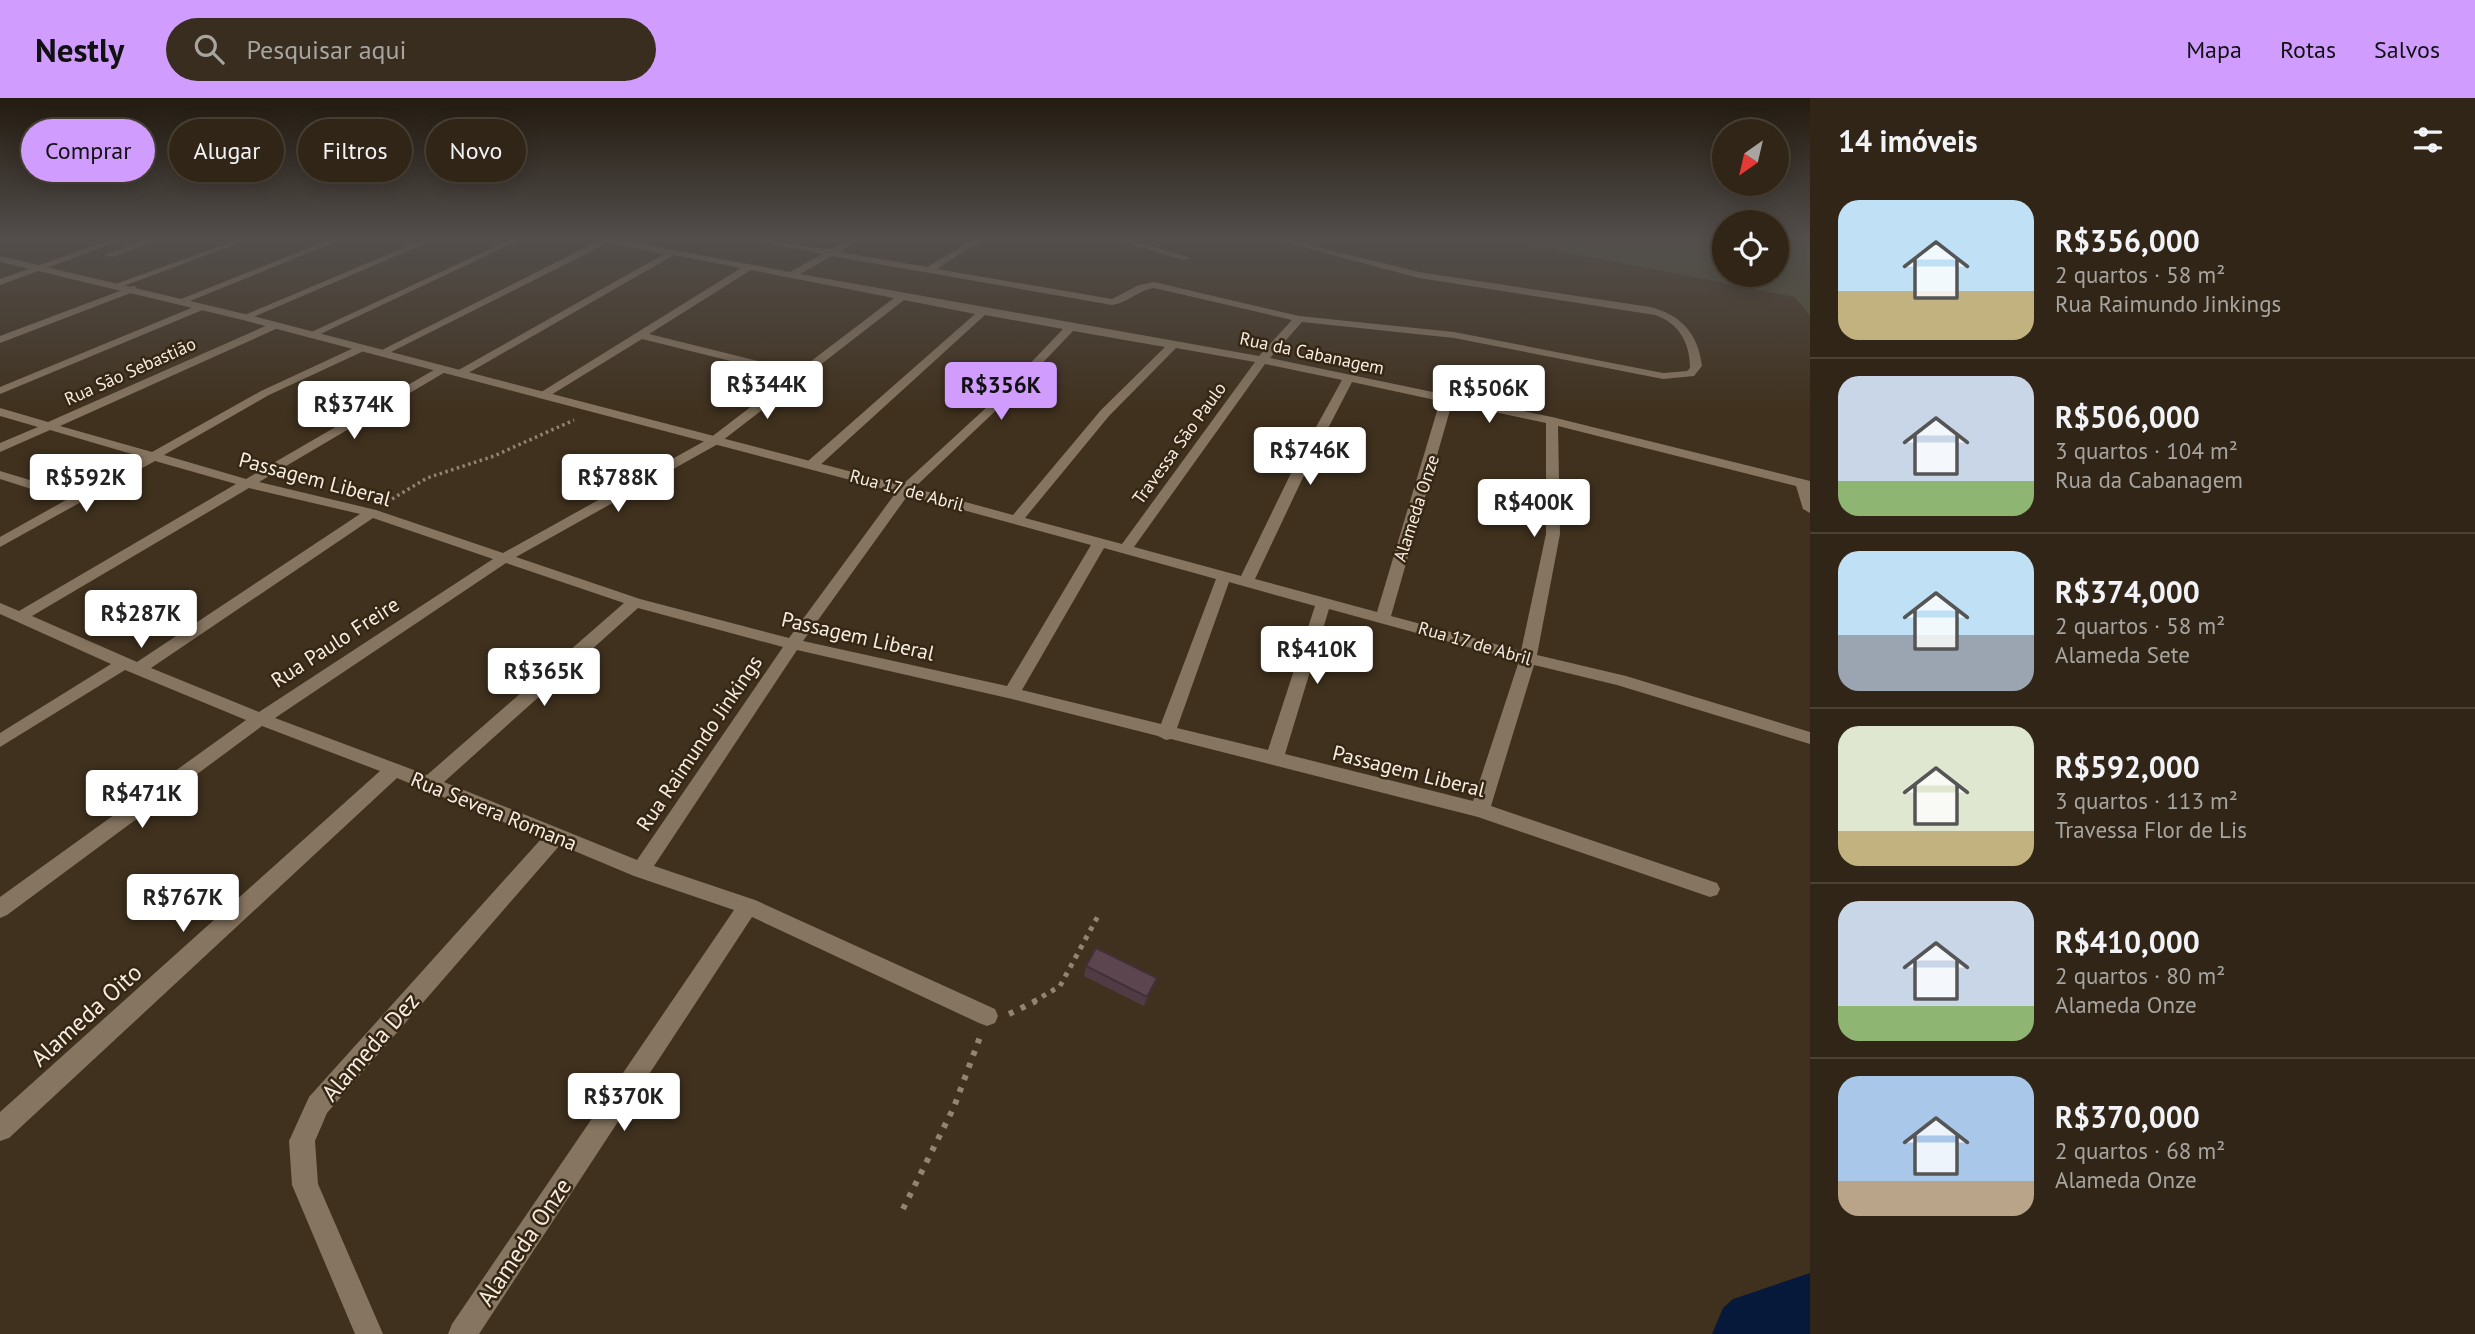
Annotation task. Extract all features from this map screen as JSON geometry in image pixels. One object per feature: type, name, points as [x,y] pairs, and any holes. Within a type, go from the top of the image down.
[{"type":"street","points":[[0,340],[116,296]]},
{"type":"street","name":"Rua 17 de Abril","points":[[160,296],[597,411],[813,464],[1528,658],[1620,680],[1810,737]]},
{"type":"street","points":[[181,301],[195,296]]},
{"type":"street","points":[[245,317],[296,296]]},
{"type":"street","points":[[310,335],[395,296]]},
{"type":"street","points":[[381,353],[492,296]]},
{"type":"street","points":[[459,374],[596,296]]},
{"type":"street","points":[[542,396],[703,296]]},
{"type":"street","name":"Rua da Cabanagem","points":[[903,296],[1262,360],[1447,398],[1806,483]]},
{"type":"street","name":"Rua Paulo Freire","points":[[0,909],[260,719],[504,558],[714,441],[903,296]]},
{"type":"street","points":[[1076,296],[1112,302],[1127,300],[1132,296]]},
{"type":"street","points":[[1200,296],[1299,319],[1454,335],[1648,373],[1676,376],[1690,374],[1696,369],[1683,323],[1674,316],[1555,296]]},
{"type":"street","points":[[0,391],[201,307]]},
{"type":"street","points":[[813,464],[983,312]]},
{"type":"street","name":"Travessa São Paulo","points":[[1126,549],[1262,360],[1299,319]]},
{"type":"street","name":"Rua São Sebastião","points":[[0,448],[274,326]]},
{"type":"street","name":"Rua Raimundo Jinkings","points":[[641,870],[793,644],[905,490],[1004,397],[1071,327]]},
{"type":"street","points":[[640,335],[800,375]]},
{"type":"street","points":[[1016,520],[1105,413],[1172,346]]},
{"type":"street","points":[[0,543],[265,393],[362,348]]},
{"type":"street","points":[[7,613],[249,484],[443,369]]},
{"type":"street","points":[[1246,582],[1300,469],[1348,379]]},
{"type":"street","name":"Alameda Onze","points":[[1383,617],[1447,398]]},
{"type":"street","name":"Passagem Liberal","points":[[0,412],[154,454],[249,484],[371,513],[635,602],[793,644],[1012,693],[1166,734],[1480,810],[1710,889]]},
{"type":"street","points":[[1480,810],[1528,658],[1553,534],[1552,421]]},
{"type":"street","points":[[0,475],[78,499]]},
{"type":"street","points":[[1806,483],[1810,509]]},
{"type":"street","points":[[0,741],[131,666],[371,513]]},
{"type":"street","points":[[1012,693],[1100,542]]},
{"type":"street","points":[[1166,734],[1224,576]]},
{"type":"street","points":[[428,785],[635,602]]},
{"type":"street","points":[[1274,758],[1324,602]]},
{"type":"street","name":"Rua Severa Romana","points":[[7,613],[260,719],[394,769],[641,870],[748,906],[987,1016]]},
{"type":"street","name":"Alameda Oito","points":[[0,1129],[394,769]]},
{"type":"street","name":"Alameda Dez","points":[[369,1334],[305,1185],[302,1141],[318,1105],[556,836]]},
{"type":"street","name":"Alameda Onze","points":[[463,1334],[748,906]]},
{"type":"path","points":[[371,513],[427,478],[495,456],[597,411]]},
{"type":"path","points":[[903,1209],[954,1107],[987,1016],[1016,1013],[1060,986],[1098,916]]},
{"type":"green space","points":[[1788,296],[1810,296],[1810,316],[1795,297]]},
{"type":"building","points":[[1096,948],[1157,978],[1147,997],[1086,966]]},
{"type":"waterway","points":[[1749,1334],[1759,1325],[1810,1310]]}]
